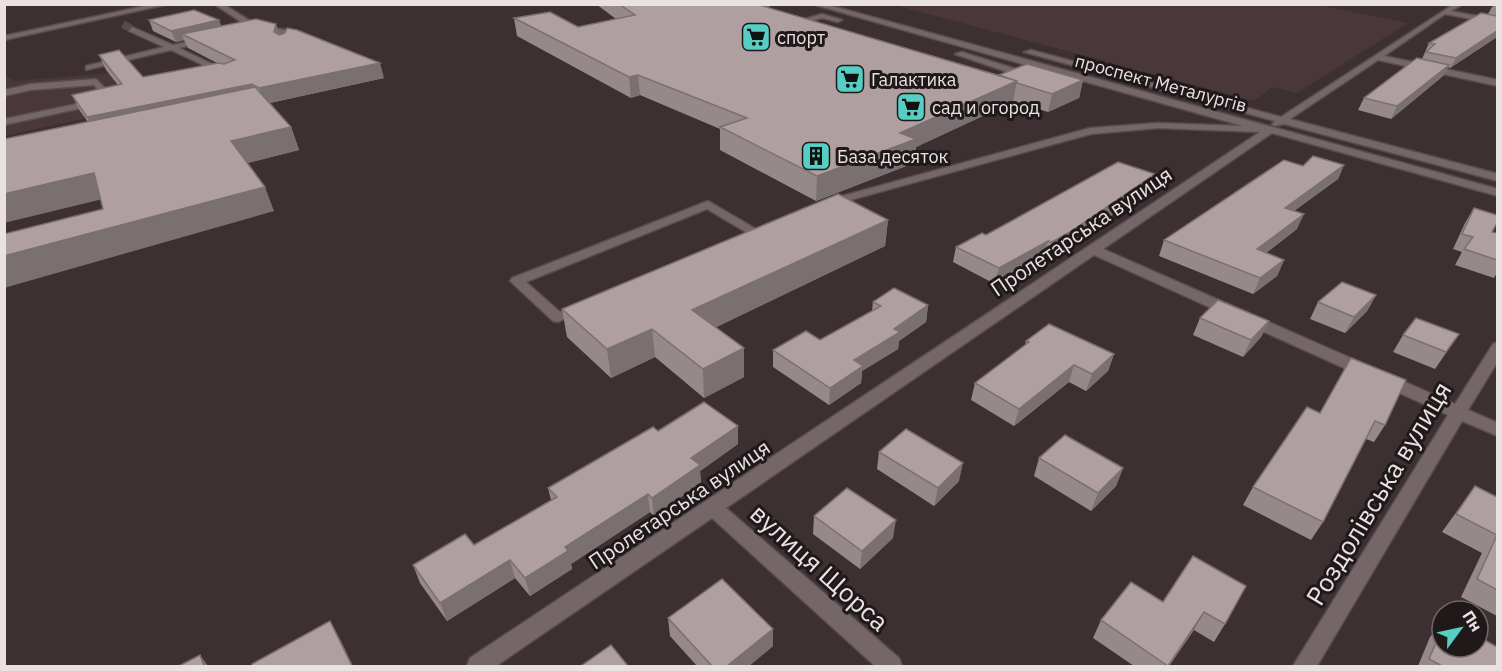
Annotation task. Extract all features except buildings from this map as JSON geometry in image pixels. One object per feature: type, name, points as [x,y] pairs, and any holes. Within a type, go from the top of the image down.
[{"type":"street","points":[[4,38],[166,4]]},
{"type":"street","points":[[217,4],[255,27],[288,33],[285,45]]},
{"type":"street","name":"проспект Металургів","points":[[815,4],[1033,64],[1497,178]]},
{"type":"street","name":"проспект Металургів","points":[[850,4],[1275,125],[1497,193]]},
{"type":"street","name":"Пролетарська вулиця","points":[[477,666],[1275,125],[1444,12],[1460,4]]},
{"type":"street","points":[[1444,12],[1497,22]]},
{"type":"street","points":[[806,32],[786,26],[822,16],[1016,72]]},
{"type":"street","points":[[106,17],[123,24]]},
{"type":"street","points":[[882,23],[885,19],[898,17]]},
{"type":"street","points":[[245,30],[255,27]]},
{"type":"street","points":[[132,29],[228,74]]},
{"type":"street","points":[[89,68],[214,37]]},
{"type":"street","points":[[1376,57],[1497,83]]},
{"type":"street","points":[[999,79],[1033,64]]},
{"type":"street","points":[[4,93],[31,87],[96,82],[111,99],[4,122]]},
{"type":"street","points":[[809,208],[1101,129],[1155,124],[1275,125]]},
{"type":"street","points":[[591,303],[558,318],[517,281],[708,205],[761,230],[734,241]]},
{"type":"street","points":[[1091,249],[1497,430]]},
{"type":"street","name":"Роздолівська вулиця","points":[[1305,666],[1497,347]]},
{"type":"street","name":"вулиця Щорса","points":[[712,507],[891,666]]},
{"type":"shaded area","points":[[1312,4],[1408,23],[1297,93],[1273,87],[1254,101],[894,5]]},
{"type":"shaded area","points":[[134,71],[163,101],[5,136],[4,75],[15,81]]},
{"type":"tunnel","points":[[123,24],[132,29]]},
{"type":"place","name":"спорт","points":[[756,37]]},
{"type":"place","name":"Галактика","points":[[850,79]]},
{"type":"place","name":"сад и огород","points":[[911,107]]},
{"type":"place","name":"База десяток","points":[[816,156]]}]
